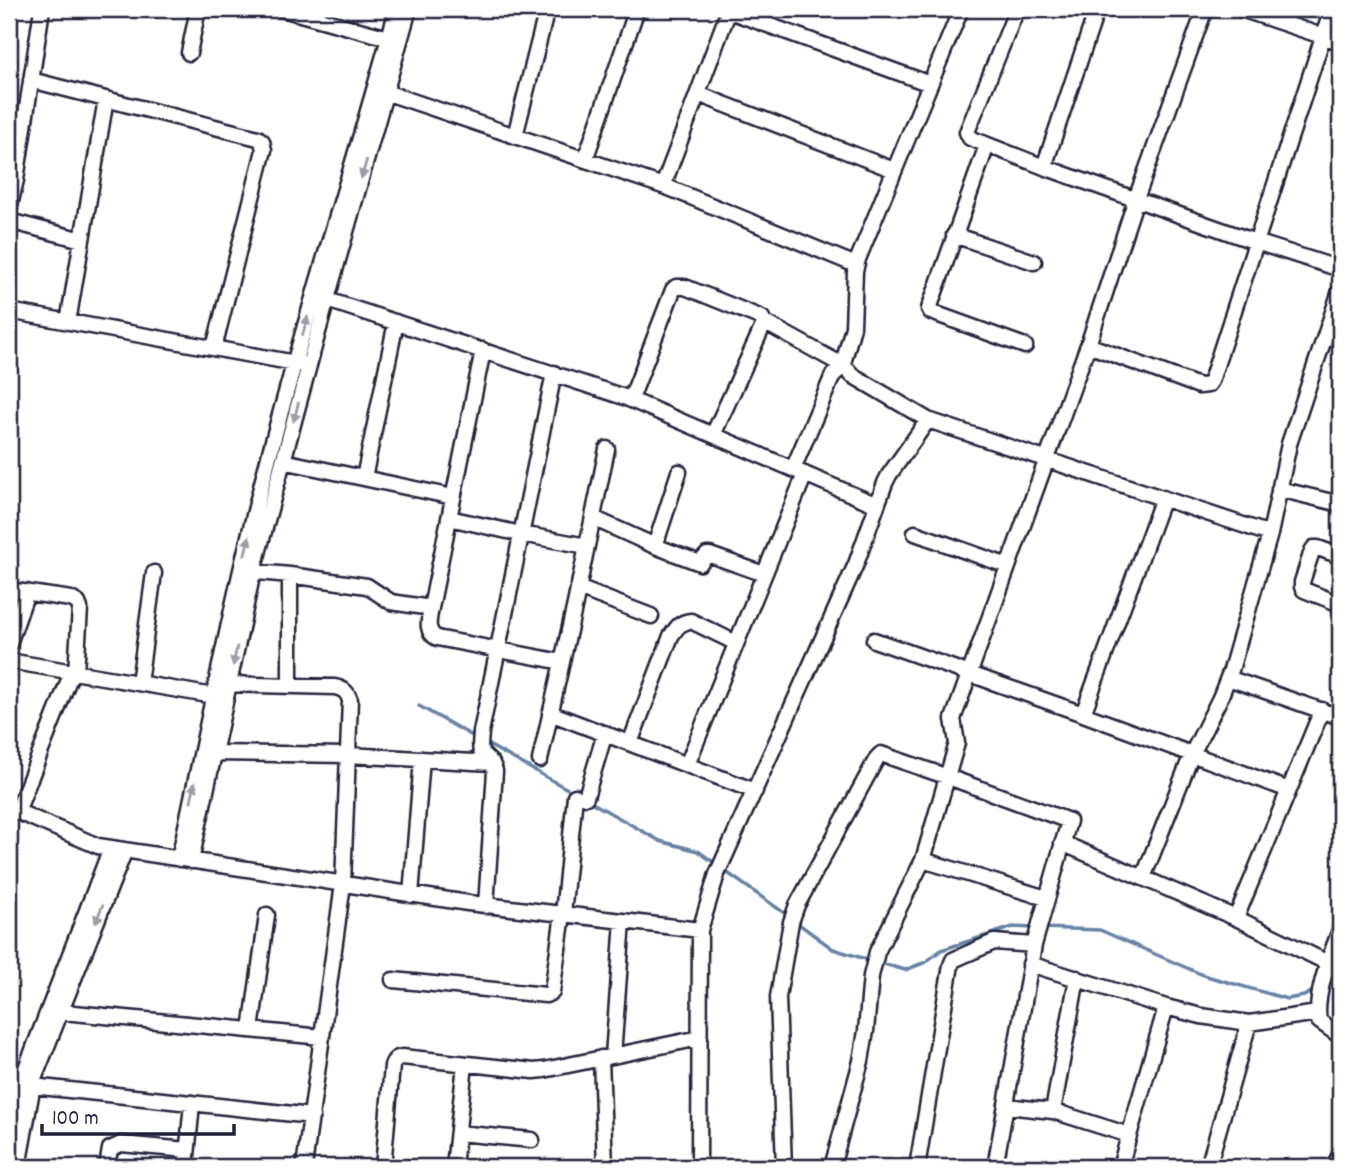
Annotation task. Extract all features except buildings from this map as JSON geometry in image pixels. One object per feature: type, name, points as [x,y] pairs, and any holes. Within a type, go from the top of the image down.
[{"type":"street","points":[[9,210],[42,9]]},
{"type":"street","points":[[188,53],[198,9]]},
{"type":"street","points":[[282,9],[394,39]]},
{"type":"street","points":[[321,297],[385,92],[397,9]]},
{"type":"street","points":[[185,860],[247,571],[268,459],[302,364],[394,39],[409,9]]},
{"type":"street","points":[[515,136],[547,9]]},
{"type":"street","points":[[585,160],[637,9]]},
{"type":"street","points":[[1017,9],[967,132],[970,138],[1044,167],[1340,269]]},
{"type":"street","points":[[1044,167],[1097,9]]},
{"type":"street","points":[[832,1167],[861,1061],[871,976],[877,952],[923,860],[957,743],[953,719],[1088,345],[1136,199],[1205,9]]},
{"type":"street","points":[[1241,9],[1340,42]]},
{"type":"street","points":[[1088,345],[1199,386],[1208,386],[1332,9]]},
{"type":"street","points":[[663,186],[727,10],[930,84]]},
{"type":"street","points":[[844,366],[853,327],[856,265],[930,84],[955,10]]},
{"type":"street","points":[[31,80],[262,141],[264,145],[214,348]]},
{"type":"street","points":[[385,92],[663,186],[856,265]]},
{"type":"street","points":[[698,94],[894,170]]},
{"type":"street","points":[[68,322],[106,99]]},
{"type":"street","points":[[987,145],[929,309],[1025,346]]},
{"type":"street","points":[[9,221],[82,240]]},
{"type":"street","points":[[954,235],[1034,262]]},
{"type":"street","points":[[631,400],[673,290],[676,287],[685,287],[762,318],[929,420],[1270,534]]},
{"type":"street","points":[[1143,878],[1192,754],[1228,678],[1270,534],[1294,424],[1340,291]]},
{"type":"street","points":[[321,297],[631,400],[877,505]]},
{"type":"street","points":[[9,311],[302,364]]},
{"type":"street","points":[[713,435],[764,321]]},
{"type":"street","points":[[364,478],[396,322]]},
{"type":"street","points":[[483,350],[428,625],[432,635],[437,638],[562,662]]},
{"type":"street","points":[[247,571],[283,461],[302,364]]},
{"type":"street","points":[[687,765],[764,574],[833,375],[844,366]]},
{"type":"street","points":[[486,905],[495,771],[492,762],[481,749],[481,732],[554,373]]},
{"type":"street","points":[[699,1167],[700,930],[717,874],[856,564],[889,475],[929,420]]},
{"type":"street","points":[[540,760],[607,449]]},
{"type":"street","points":[[283,461],[453,496]]},
{"type":"street","points":[[655,546],[679,472]]},
{"type":"street","points":[[1279,489],[1340,504]]},
{"type":"street","points":[[1083,714],[1163,498]]},
{"type":"street","points":[[449,518],[587,546]]},
{"type":"street","points":[[593,518],[701,563],[710,555],[764,574]]},
{"type":"street","points":[[915,533],[1008,566]]},
{"type":"street","points":[[1340,556],[1314,548],[1301,587],[1340,604]]},
{"type":"street","points":[[247,571],[367,586],[391,602],[431,608]]},
{"type":"street","points":[[139,683],[154,573]]},
{"type":"street","points":[[290,575],[290,685]]},
{"type":"street","points":[[578,588],[651,616]]},
{"type":"street","points":[[9,590],[71,598],[80,608],[74,672],[13,810],[98,846],[411,895],[700,930]]},
{"type":"street","points":[[9,644],[27,592]]},
{"type":"street","points":[[631,743],[671,636],[678,626],[691,621],[736,643]]},
{"type":"street","points":[[874,640],[1289,790]]},
{"type":"street","points":[[9,661],[139,683],[220,688],[290,685],[335,687],[348,693],[350,700],[343,884],[304,1167]]},
{"type":"street","points":[[1228,678],[1340,717]]},
{"type":"street","points":[[185,860],[215,752],[220,688]]},
{"type":"street","points":[[1236,918],[1322,710]]},
{"type":"street","points":[[550,713],[755,791]]},
{"type":"street","points":[[393,981],[550,994],[581,796],[605,733]]},
{"type":"street","points":[[215,752],[492,762]]},
{"type":"street","points":[[784,1167],[778,997],[791,922],[797,905],[881,754],[1069,821],[1034,943],[995,1167]]},
{"type":"street","points":[[411,895],[422,759]]},
{"type":"street","points":[[1062,843],[1236,918],[1326,969]]},
{"type":"street","points":[[9,1138],[23,1090],[118,849]]},
{"type":"street","points":[[923,860],[1046,898]]},
{"type":"street","points":[[251,1030],[267,915]]},
{"type":"street","points":[[605,1167],[607,1057],[623,921]]},
{"type":"street","points":[[1340,930],[1326,969],[1318,1013],[1319,1021],[1340,1036]]},
{"type":"street","points":[[917,1167],[953,960],[994,942],[1034,943]]},
{"type":"street","points":[[1031,964],[1201,1016],[1249,1023],[1318,1013]]},
{"type":"street","points":[[1054,1111],[1077,978]]},
{"type":"street","points":[[1120,1167],[1166,1007]]},
{"type":"street","points":[[54,1011],[322,1037]]},
{"type":"street","points":[[1208,1167],[1249,1023]]},
{"type":"street","points":[[383,1167],[394,1061],[402,1057],[534,1071],[699,1038]]},
{"type":"street","points":[[454,1167],[465,1064]]},
{"type":"street","points":[[23,1090],[192,1103],[312,1116]]},
{"type":"street","points":[[15,1162],[23,1090]]},
{"type":"street","points":[[186,1167],[192,1103]]},
{"type":"street","points":[[1006,1106],[1054,1111],[1129,1135]]},
{"type":"street","points":[[458,1133],[532,1140]]},
{"type":"street","points":[[107,1167],[110,1149],[121,1144],[187,1150]]},
{"type":"street","points":[[1333,1167],[1340,1155]]},
{"type":"waterway","points":[[419,706],[476,738]]},
{"type":"waterway","points":[[485,743],[573,792]]},
{"type":"waterway","points":[[589,801],[660,841],[698,851],[716,864]]},
{"type":"waterway","points":[[722,869],[790,917]]},
{"type":"waterway","points":[[796,922],[833,949],[872,961]]},
{"type":"waterway","points":[[880,963],[905,970],[926,962],[941,950],[1013,927],[1033,928]]},
{"type":"waterway","points":[[1041,928],[1100,930],[1203,975],[1287,999],[1304,996],[1316,989]]},
{"type":"waterway","points":[[1328,981],[1340,974]]}]
